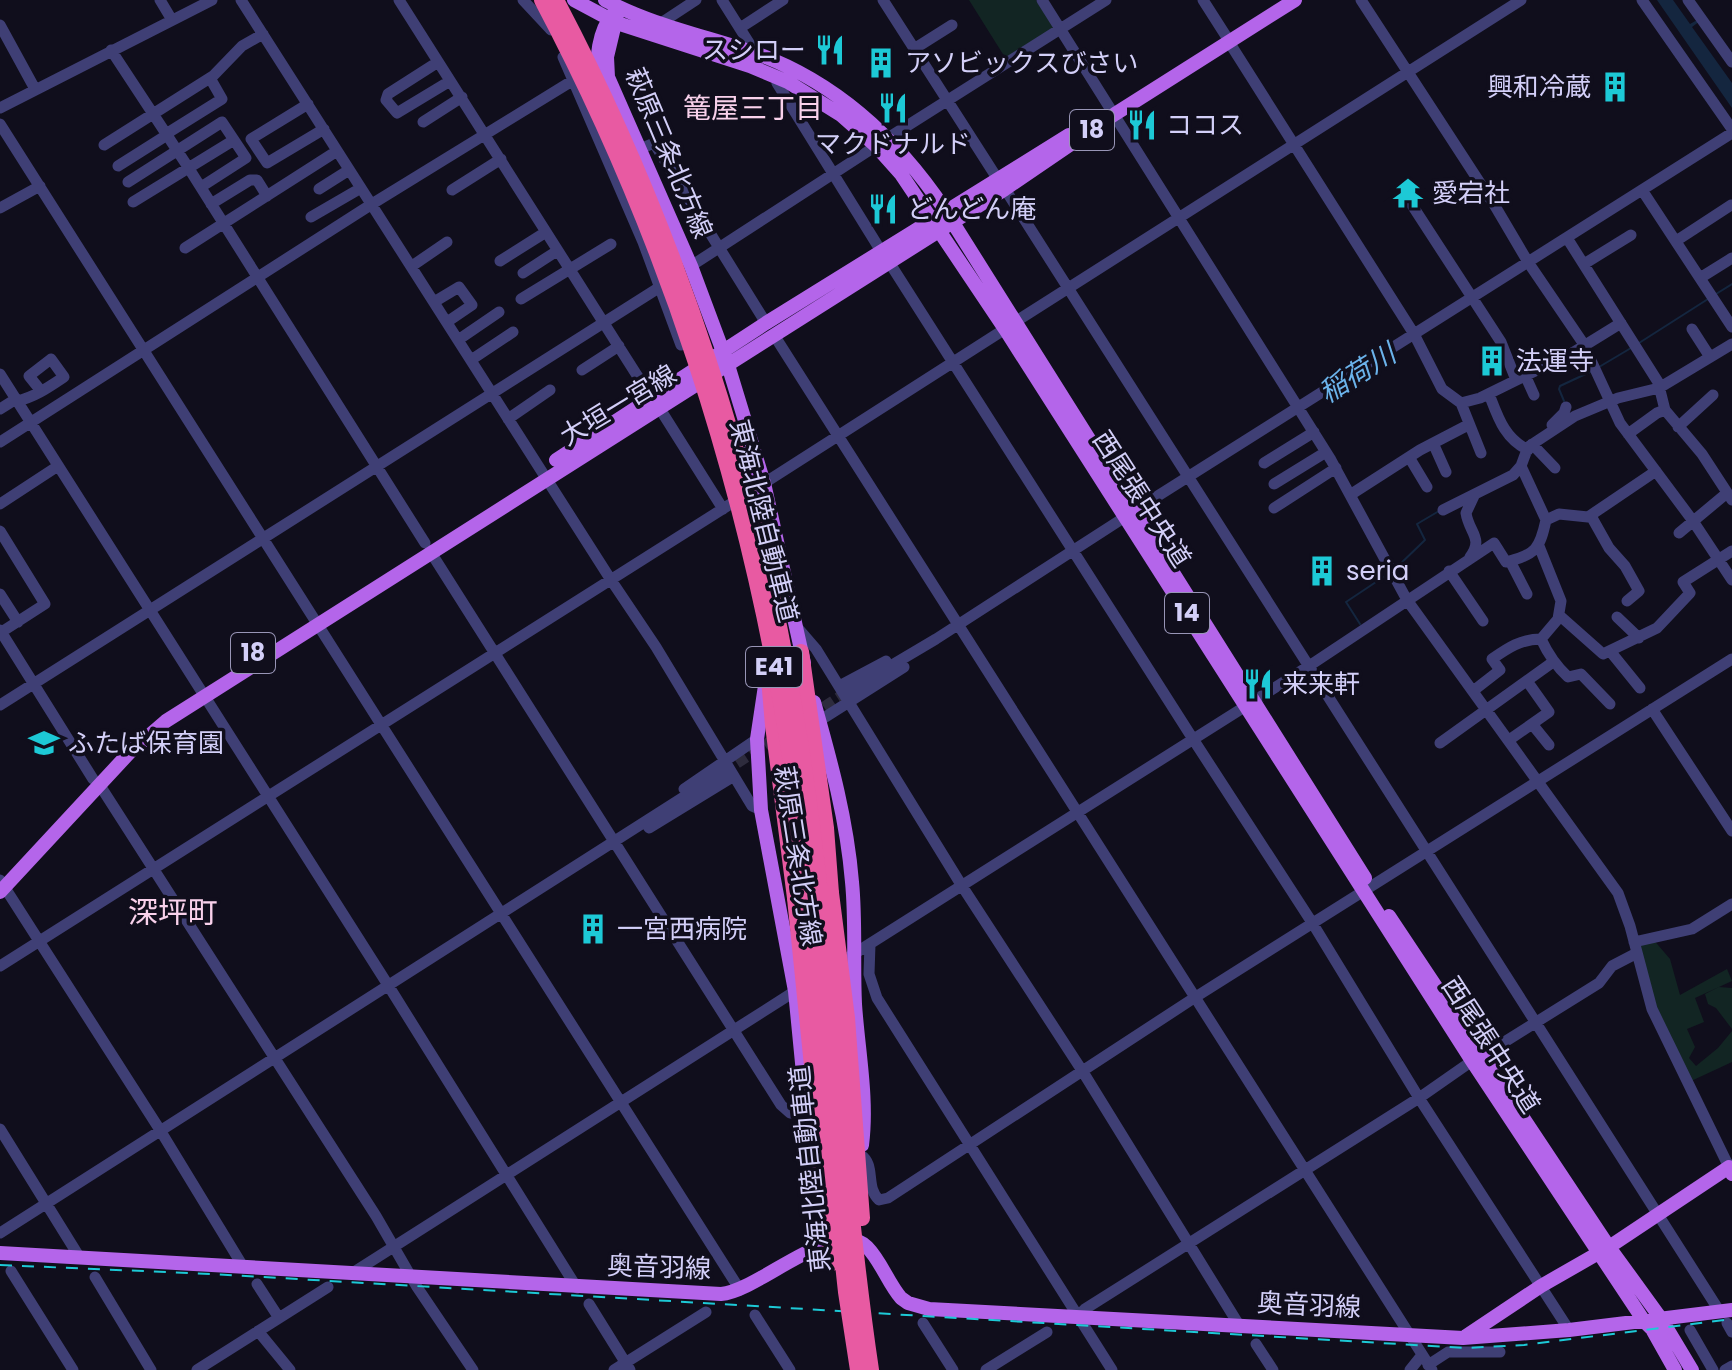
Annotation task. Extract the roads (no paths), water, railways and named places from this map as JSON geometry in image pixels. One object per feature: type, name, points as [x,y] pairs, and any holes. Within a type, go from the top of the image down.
[{"type":"highway","name":"東海北陸自動車道","points":[[542,0],[615,151],[676,304],[716,427],[757,582],[797,812],[846,1292],[858,1370]]},
{"type":"highway","name":"東海北陸自動車道","points":[[556,0],[627,147],[688,301],[724,410],[768,575],[793,700],[815,850],[854,1245],[874,1370]]},
{"type":"highway","points":[[801,652],[826,828],[847,1018],[874,1370]]},
{"type":"highway","points":[[768,665],[827,1224],[839,1299],[858,1370]]},
{"type":"main road","name":"西尾張中央道","points":[[574,0],[613,21],[740,62],[780,79],[823,102],[882,142],[920,175],[942,220],[1367,890],[1604,1250],[1675,1370]]},
{"type":"main road","name":"大垣一宮線","points":[[1227,39],[1282,0]]},
{"type":"main road","name":"大垣一宮線","points":[[1,884],[96,781],[200,692],[1113,111],[1295,0]]},
{"type":"main road","name":"萩原三条北方線","points":[[611,4],[613,21],[606,70],[691,266],[760,486],[840,796],[853,885],[855,1002],[863,1110],[861,1155],[848,1215],[847,1239]]},
{"type":"main road","name":"西尾張中央道","points":[[611,4],[756,54],[823,86],[867,118],[882,142]]},
{"type":"main road","name":"萩原三条北方線","points":[[613,21],[597,58],[597,71],[721,361]]},
{"type":"main road","name":"萩原三条北方線","points":[[760,486],[769,568],[768,665],[757,739],[761,810],[795,991],[812,1155],[839,1208],[847,1239],[860,1340],[858,1370]]},
{"type":"main road","points":[[1463,1338],[1731,1169]]},
{"type":"main road","name":"奥音羽線","points":[[0,1253],[696,1294],[740,1290],[811,1248],[847,1239],[866,1246],[901,1298],[918,1307],[1463,1338],[1644,1321],[1728,1319]]},
{"type":"main road","name":"西尾張中央道","points":[[1604,1250],[1662,1320],[1692,1370]]},
{"type":"main road","name":"萩原三条北方線","points":[[860,1340],[874,1370]]},
{"type":"street","points":[[160,0],[172,20]]},
{"type":"street","points":[[0,108],[212,0]]},
{"type":"street","points":[[241,0],[656,647],[727,769],[752,806],[761,810]]},
{"type":"street","points":[[399,0],[723,509]]},
{"type":"street","points":[[523,0],[550,28],[643,242],[681,345]]},
{"type":"street","points":[[661,23],[696,0]]},
{"type":"street","points":[[739,0],[724,4],[756,54]]},
{"type":"street","points":[[740,28],[783,0]]},
{"type":"street","points":[[883,0],[1656,1216],[1728,1319]]},
{"type":"street","points":[[1042,0],[1336,468],[1407,600],[1618,893],[1652,1009],[1731,1169]]},
{"type":"street","points":[[691,266],[1106,0]]},
{"type":"street","points":[[1203,0],[1414,334],[1442,389],[1461,403],[1481,453]]},
{"type":"street","points":[[1361,0],[1528,262],[1585,345],[1609,401],[1628,434],[1693,521],[1732,580]]},
{"type":"street","points":[[0,966],[1521,0]]},
{"type":"street","points":[[819,721],[846,693],[921,639],[957,623],[1732,131],[1642,0]]},
{"type":"street","points":[[1688,0],[1732,62]]},
{"type":"street","points":[[0,25],[35,89]]},
{"type":"street","points":[[914,49],[952,25]]},
{"type":"street","points":[[104,145],[210,78],[242,46],[263,34]]},
{"type":"street","points":[[111,50],[201,187],[781,1105],[790,1113],[863,1110]]},
{"type":"street","points":[[438,62],[388,94],[386,100],[393,112],[397,113],[450,81]]},
{"type":"street","points":[[118,166],[222,99],[210,78]]},
{"type":"street","points":[[780,79],[777,83],[833,175],[954,360],[1313,924],[1419,1098],[1569,1330]]},
{"type":"street","points":[[32,425],[257,277],[572,81]]},
{"type":"street","points":[[423,122],[462,97]]},
{"type":"street","points":[[308,104],[251,139],[267,163],[324,129]]},
{"type":"street","points":[[128,182],[222,122],[246,158],[201,187]]},
{"type":"street","points":[[0,124],[740,1290]]},
{"type":"street","points":[[133,202],[234,140]]},
{"type":"street","points":[[640,149],[654,143],[1427,1363]]},
{"type":"street","points":[[185,248],[337,151]]},
{"type":"street","points":[[452,190],[501,159]]},
{"type":"street","points":[[319,189],[349,170]]},
{"type":"street","points":[[211,204],[250,180],[257,180],[267,196]]},
{"type":"street","points":[[0,208],[40,186]]},
{"type":"street","points":[[311,217],[361,188]]},
{"type":"street","points":[[1642,190],[1732,327]]},
{"type":"street","points":[[1412,205],[1473,295],[1520,378],[1534,395]]},
{"type":"street","points":[[1676,241],[1731,205]]},
{"type":"street","points":[[500,261],[546,232]]},
{"type":"street","points":[[643,242],[666,233]]},
{"type":"street","points":[[1584,264],[1631,235]]},
{"type":"street","points":[[1567,238],[1659,388],[1665,410],[1702,454],[1730,496],[1679,533]]},
{"type":"street","points":[[412,266],[447,242]]},
{"type":"street","points":[[521,299],[611,244]]},
{"type":"street","points":[[523,273],[557,251]]},
{"type":"street","points":[[1700,278],[1732,258]]},
{"type":"street","points":[[434,302],[459,287],[472,305],[447,322]]},
{"type":"street","points":[[0,705],[660,287]]},
{"type":"street","points":[[458,340],[499,312]]},
{"type":"street","points":[[1461,403],[1489,394],[1621,323]]},
{"type":"street","points":[[1692,329],[1710,357]]},
{"type":"street","points":[[471,360],[513,332]]},
{"type":"street","points":[[1443,510],[1500,483],[1521,466],[1530,447],[1575,416],[1609,401],[1659,388],[1732,344]]},
{"type":"street","points":[[582,370],[619,346]]},
{"type":"street","points":[[0,374],[577,1288]]},
{"type":"street","points":[[508,419],[550,390]]},
{"type":"street","points":[[0,409],[41,391]]},
{"type":"street","points":[[1489,394],[1510,438],[1530,447],[1555,468]]},
{"type":"street","points":[[1678,427],[1713,395]]},
{"type":"street","points":[[0,442],[78,400]]},
{"type":"street","points":[[1547,433],[1566,407]]},
{"type":"street","points":[[1628,434],[1665,410]]},
{"type":"street","points":[[1350,495],[1409,457],[1468,425]]},
{"type":"street","points":[[1264,463],[1314,432]]},
{"type":"street","points":[[1433,443],[1446,472]]},
{"type":"street","points":[[1274,484],[1326,452]]},
{"type":"street","points":[[1409,457],[1427,487]]},
{"type":"street","points":[[0,504],[58,466]]},
{"type":"street","points":[[1473,691],[1500,670],[1492,659],[1524,640],[1541,639],[1559,615],[1559,593],[1539,546],[1546,520],[1521,466]]},
{"type":"street","points":[[1274,508],[1336,468]]},
{"type":"street","points":[[1546,520],[1559,514],[1591,516],[1656,471]]},
{"type":"street","points":[[1470,558],[1477,548],[1477,540],[1466,513],[1474,496]]},
{"type":"street","points":[[1591,516],[1639,591],[1627,601]]},
{"type":"street","points":[[0,531],[45,604],[0,632],[473,1370]]},
{"type":"street","points":[[351,1274],[1309,666],[1494,543],[1506,562],[1539,546]]},
{"type":"street","points":[[1559,615],[1600,653],[1610,651],[1657,628],[1690,593],[1683,582],[1732,551]]},
{"type":"street","points":[[1510,561],[1527,594]]},
{"type":"street","points":[[1449,571],[1483,621]]},
{"type":"street","points":[[0,594],[18,622]]},
{"type":"street","points":[[1617,617],[1639,638]]},
{"type":"street","points":[[846,693],[928,652],[957,623]]},
{"type":"street","points":[[797,627],[846,693],[962,886],[1083,1072],[1239,1325]]},
{"type":"street","points":[[1541,639],[1553,662],[1568,677],[1581,674],[1610,704]]},
{"type":"street","points":[[1610,651],[1640,688]]},
{"type":"street","points":[[861,1155],[869,1163],[871,1191],[882,1200],[1194,998],[1732,659]]},
{"type":"street","points":[[1440,743],[1553,662]]},
{"type":"street","points":[[1509,740],[1549,712],[1527,681]]},
{"type":"street","points":[[1652,709],[1732,831]]},
{"type":"street","points":[[1532,724],[1549,745]]},
{"type":"street","points":[[614,843],[648,829],[727,769],[757,739]]},
{"type":"street","points":[[0,1233],[614,843],[648,814],[727,769]]},
{"type":"street","points":[[1,884],[160,1130],[244,1268]]},
{"type":"street","points":[[1078,1316],[1477,1058],[1599,983],[1612,966],[1636,947],[1692,929],[1732,904]]},
{"type":"street","points":[[870,944],[869,974],[874,991],[1112,1370]]},
{"type":"street","points":[[855,1002],[874,991]]},
{"type":"street","points":[[0,1129],[80,1258]]},
{"type":"street","points":[[11,1271],[73,1370]]},
{"type":"street","points":[[95,1277],[151,1370]]},
{"type":"street","points":[[257,1284],[279,1318]]},
{"type":"street","points":[[197,1370],[328,1287]]},
{"type":"street","points":[[589,1304],[628,1366]]},
{"type":"street","points":[[614,1370],[628,1366],[706,1312]]},
{"type":"street","points":[[755,1315],[790,1370]]},
{"type":"street","points":[[923,1323],[953,1370]]},
{"type":"street","points":[[1690,1330],[1713,1370]]},
{"type":"street","points":[[258,1331],[290,1370]]},
{"type":"street","points":[[986,1370],[1047,1332]]},
{"type":"street","points":[[1256,1344],[1273,1370]]},
{"type":"street","points":[[1410,1370],[1448,1352],[1500,1352]]},
{"type":"street","points":[[1725,1370],[1732,1366]]},
{"type":"water","points":[[1657,0],[1673,0],[1690,24],[1699,19],[1692,27],[1732,83],[1732,108]]},
{"type":"waterway","points":[[1716,294],[1732,284]]},
{"type":"waterway","points":[[1639,343],[1708,299]]},
{"type":"waterway","points":[[1599,367],[1631,348]]},
{"type":"waterway","points":[[1564,401],[1560,386],[1590,372]]},
{"type":"waterway","points":[[1395,569],[1425,540],[1417,524],[1439,511]]},
{"type":"waterway","points":[[1360,624],[1346,602],[1385,576]]},
{"type":"tunnel","points":[[810,716],[850,690]]},
{"type":"tunnel","points":[[723,772],[779,736]]},
{"type":"railway","points":[[0,1265],[212,1274],[1466,1348],[1524,1345],[1732,1319]]},
{"type":"place","name":"スシロー","points":[[830,50]]},
{"type":"place","name":"アソビックスびさい","points":[[881,63]]},
{"type":"place","name":"興和冷蔵","points":[[1615,87]]},
{"type":"place","name":"マクドナルド","points":[[893,108]]},
{"type":"place","name":"ココス","points":[[1142,125]]},
{"type":"place","name":"愛宕社","points":[[1408,193]]},
{"type":"place","name":"どんどん庵","points":[[883,209]]},
{"type":"place","name":"法運寺","points":[[1492,361]]},
{"type":"place","name":"seria","points":[[1322,571]]},
{"type":"place","name":"来来軒","points":[[1258,684]]},
{"type":"place","name":"ふたば保育園","points":[[44,743]]},
{"type":"place","name":"一宮西病院","points":[[593,929]]},
{"type":"district","name":"篭屋三丁目","points":[[753,108]]},
{"type":"district","name":"深坪町","points":[[173,913]]},
{"type":"water label","name":"稲荷川","points":[[1357,373]]}]
